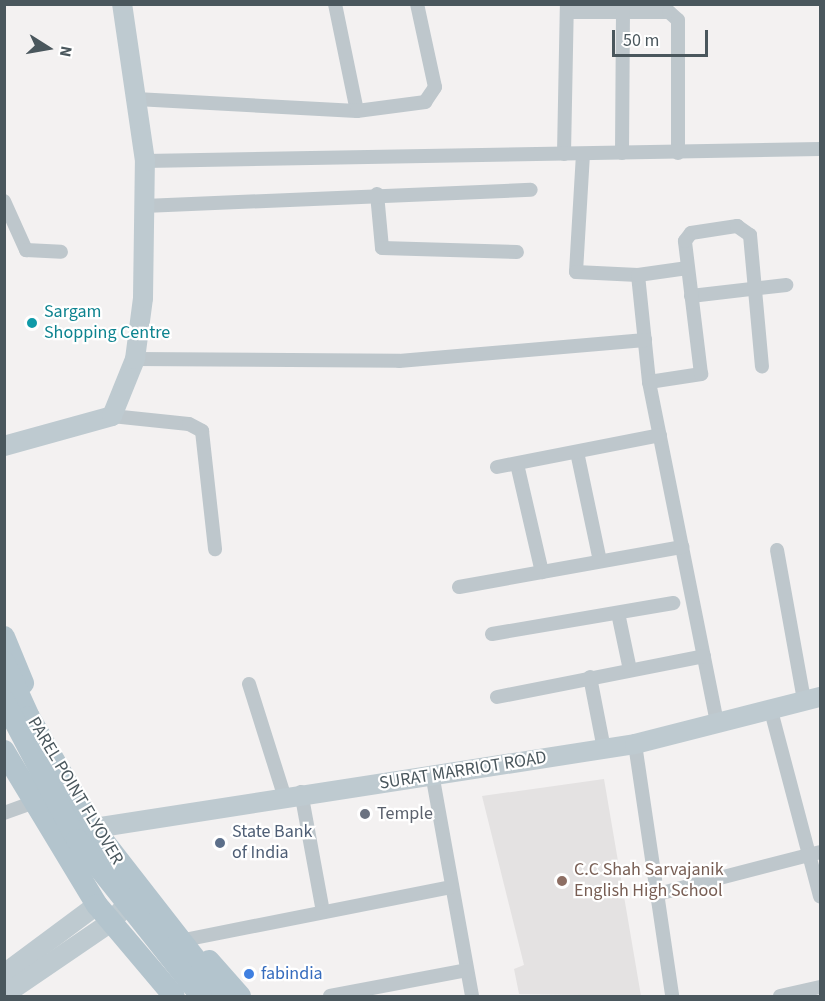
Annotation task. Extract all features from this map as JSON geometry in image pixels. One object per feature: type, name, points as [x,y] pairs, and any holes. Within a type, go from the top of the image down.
[{"type":"main road","points":[[4,637],[57,753],[101,827],[189,939],[240,996]]},
{"type":"main road","name":"PAREL POINT FLYOVER","points":[[4,662],[91,825],[224,996]]},
{"type":"main road","name":"PAREL POINT FLYOVER","points":[[4,701],[77,840],[201,996]]},
{"type":"main road","points":[[4,751],[104,914],[174,996]]},
{"type":"street","points":[[112,416],[135,359],[143,298],[145,161],[122,4]]},
{"type":"street","points":[[335,4],[357,111]]},
{"type":"street","points":[[136,99],[357,111],[434,96],[417,4]]},
{"type":"street","points":[[564,154],[567,8],[669,12],[678,20],[678,153]]},
{"type":"street","points":[[622,153],[623,11]]},
{"type":"street","points":[[145,161],[820,149]]},
{"type":"street","points":[[583,153],[576,272],[638,275],[688,268]]},
{"type":"street","points":[[144,206],[377,194],[531,190]]},
{"type":"street","points":[[377,194],[382,248],[517,252]]},
{"type":"street","points":[[4,201],[26,250],[61,252]]},
{"type":"street","points":[[649,382],[701,374],[688,268],[687,235],[743,226],[750,235],[762,366]]},
{"type":"street","points":[[638,275],[649,382],[717,722]]},
{"type":"street","points":[[691,296],[786,285]]},
{"type":"street","points":[[135,359],[399,362],[645,340]]},
{"type":"street","points":[[4,446],[112,416],[189,424],[202,431],[215,549]]},
{"type":"street","points":[[497,467],[660,435]]},
{"type":"street","points":[[577,452],[600,561]]},
{"type":"street","points":[[517,464],[542,572]]},
{"type":"street","points":[[459,587],[682,547]]},
{"type":"street","points":[[777,550],[812,699]]},
{"type":"street","points":[[492,634],[673,603]]},
{"type":"street","points":[[618,613],[630,670]]},
{"type":"street","points":[[497,697],[704,656]]},
{"type":"street","points":[[590,677],[604,749]]},
{"type":"street","points":[[249,684],[292,794],[323,912]]},
{"type":"street","name":"SURAT MARRIOT ROAD","points":[[101,827],[292,794],[433,779],[635,744],[770,707],[812,699]]},
{"type":"street","points":[[770,707],[815,853],[820,896]]},
{"type":"street","points":[[635,744],[654,895],[672,996]]},
{"type":"street","points":[[433,779],[472,996]]},
{"type":"street","points":[[4,813],[34,802]]},
{"type":"street","points":[[654,895],[815,853]]},
{"type":"street","points":[[4,995],[146,883]]},
{"type":"street","points":[[189,939],[452,887]]},
{"type":"street","points":[[4,974],[104,914]]},
{"type":"street","points":[[330,996],[382,991],[467,970]]},
{"type":"street","points":[[780,996],[820,987]]},
{"type":"shaded area","name":"C.C Shah Sarvajanik English High School","points":[[604,779],[641,996],[519,994],[514,969],[524,965],[482,796]]},
{"type":"place","name":"Sargam Shopping Centre","points":[[32,323]]},
{"type":"place","name":"Temple","points":[[365,814]]},
{"type":"place","name":"State Bank of India","points":[[220,843]]},
{"type":"place","name":"C.C Shah Sarvajanik English High School","points":[[562,881]]},
{"type":"place","name":"fabindia","points":[[249,974]]}]
